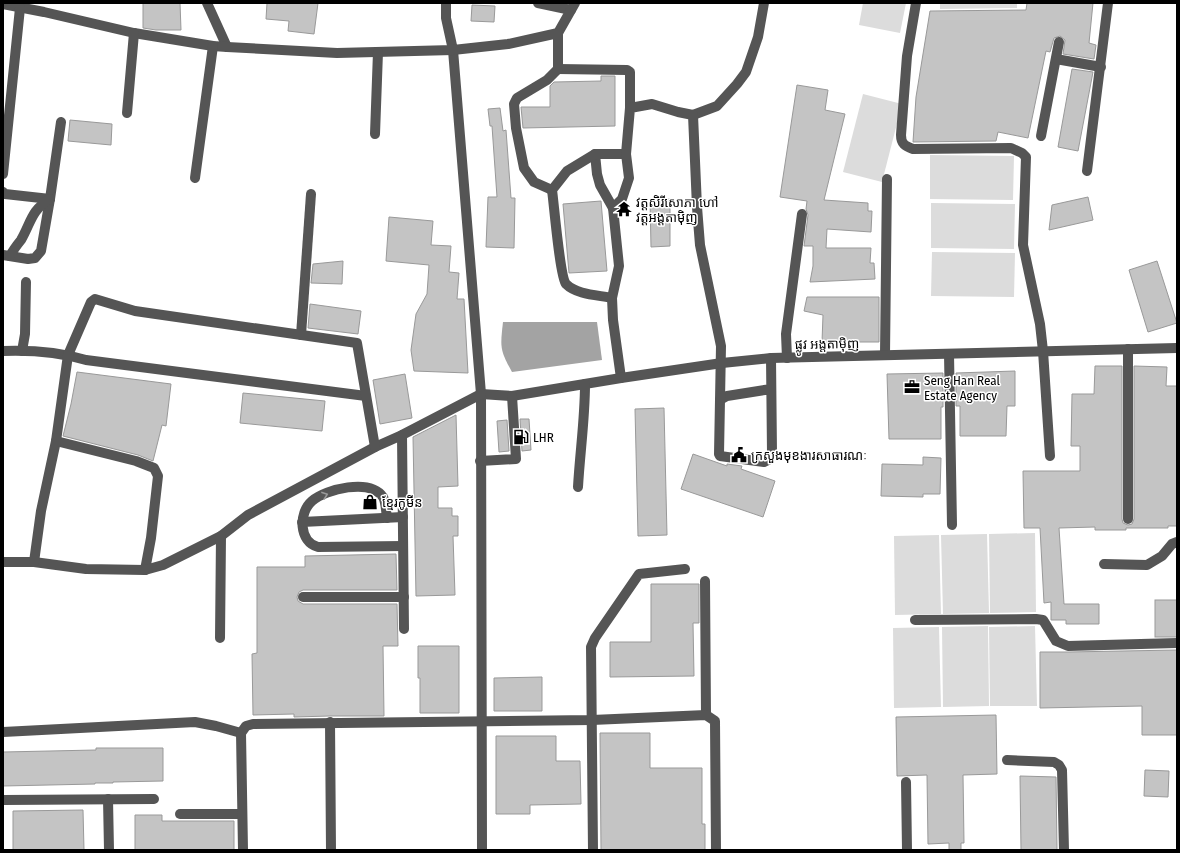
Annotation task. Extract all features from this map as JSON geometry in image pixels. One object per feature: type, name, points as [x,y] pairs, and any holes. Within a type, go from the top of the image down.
[{"type":"street","points":[[207,3],[227,47]]},
{"type":"street","points":[[446,3],[446,18],[452,50],[481,394],[482,850]]},
{"type":"street","points":[[538,3],[573,7],[558,33],[558,69],[547,80],[517,98],[514,104],[516,128],[524,168],[534,182],[552,190]]},
{"type":"street","points":[[630,108],[652,104],[693,115],[717,106],[746,72],[758,37],[764,3]]},
{"type":"street","points":[[916,3],[907,56],[901,141],[904,145],[913,149],[1011,148],[1022,153],[1026,157],[1023,245],[1040,324],[1044,351],[1050,456]]},
{"type":"street","points":[[1087,171],[1108,3]]},
{"type":"street","points":[[3,4],[20,8],[46,7],[134,33],[213,46],[337,53],[452,50],[508,44],[558,33]]},
{"type":"street","points":[[3,174],[20,8]]},
{"type":"street","points":[[127,113],[134,33]]},
{"type":"street","points":[[1041,136],[1059,42]]},
{"type":"street","points":[[195,178],[213,46]]},
{"type":"street","points":[[375,134],[378,52]]},
{"type":"street","points":[[1056,59],[1101,67]]},
{"type":"street","points":[[558,69],[627,70],[630,72],[630,108],[626,154],[629,178],[622,200],[613,208]]},
{"type":"street","points":[[693,115],[700,245],[721,346],[720,456],[764,462],[768,460],[772,453],[771,358]]},
{"type":"street","points":[[6,255],[28,259],[35,258],[41,251],[61,122]]},
{"type":"street","points":[[612,298],[575,290],[565,283],[561,269],[552,190],[567,171],[595,154],[626,154]]},
{"type":"street","points":[[595,154],[597,174],[600,185],[613,208],[619,266],[612,298],[620,378]]},
{"type":"street","points":[[885,355],[887,179]]},
{"type":"street","points":[[3,192],[5,194],[50,199]]},
{"type":"street","points":[[301,335],[311,194]]},
{"type":"street","points":[[6,255],[21,239],[29,222],[40,205],[50,199]]},
{"type":"street","points":[[787,358],[786,334],[802,214]]},
{"type":"street","points":[[22,351],[25,334],[26,282]]},
{"type":"street","points":[[34,562],[41,511],[56,441],[68,355],[91,302],[95,299],[135,311],[357,343],[375,447]]},
{"type":"street","name":"ផ្លូវ អង្តតាម៉ិញ","points":[[481,394],[512,396],[722,363],[771,358],[1177,348]]},
{"type":"street","points":[[1128,349],[1128,519]]},
{"type":"street","points":[[3,351],[68,355],[86,360],[366,396]]},
{"type":"street","points":[[949,354],[952,525]]},
{"type":"street","points":[[578,487],[585,406],[585,384]]},
{"type":"street","points":[[720,400],[727,396],[771,389]]},
{"type":"street","points":[[3,562],[34,562],[86,570],[145,570],[163,565],[221,536],[248,515],[375,447],[402,435],[481,394]]},
{"type":"street","points":[[480,461],[516,459],[512,396]]},
{"type":"street","points":[[402,435],[404,629]]},
{"type":"street","points":[[56,441],[136,461],[154,468],[158,476],[151,538],[145,570]]},
{"type":"street","points":[[387,518],[384,498],[380,493],[374,489],[366,487],[348,486],[320,496],[311,502],[305,510],[302,522],[304,534],[310,544],[318,547],[403,546]]},
{"type":"street","points":[[302,522],[403,517]]},
{"type":"street","points":[[220,638],[221,536]]},
{"type":"street","points":[[1104,564],[1147,565],[1162,556],[1172,544],[1177,542]]},
{"type":"street","points":[[593,850],[591,647],[595,638],[639,574],[686,568]]},
{"type":"street","points":[[705,581],[706,715]]},
{"type":"street","points":[[303,598],[404,597]]},
{"type":"street","points":[[915,620],[1043,620],[1056,641],[1068,646],[1177,643]]},
{"type":"street","points":[[243,850],[241,733],[246,726],[253,724],[330,722],[592,720],[706,715],[715,721],[716,850]]},
{"type":"street","points":[[3,732],[195,722],[241,733]]},
{"type":"street","points":[[330,722],[331,850]]},
{"type":"street","points":[[1007,760],[1054,762],[1062,770],[1064,850]]},
{"type":"street","points":[[906,782],[907,850]]},
{"type":"street","points":[[108,799],[109,850]]},
{"type":"street","points":[[3,800],[154,799]]},
{"type":"street","points":[[180,814],[242,814]]},
{"type":"shaded area","points":[[863,3],[906,3],[900,33],[859,25]]},
{"type":"shaded area","points":[[940,3],[1017,3],[1017,8],[940,9]]},
{"type":"shaded area","points":[[863,94],[902,104],[882,182],[843,172]]},
{"type":"shaded area","points":[[930,155],[1014,156],[1013,200],[930,199]]},
{"type":"shaded area","points":[[931,203],[1015,204],[1014,249],[931,248]]},
{"type":"shaded area","points":[[932,252],[1015,253],[1014,297],[931,296]]},
{"type":"shaded area","points":[[503,322],[597,322],[602,360],[512,372],[505,359],[501,343]]},
{"type":"shaded area","points":[[1035,533],[1036,612],[990,613],[989,534]]},
{"type":"shaded area","points":[[987,534],[989,613],[943,614],[941,535]]},
{"type":"shaded area","points":[[939,535],[941,614],[895,615],[894,536]]},
{"type":"shaded area","points":[[988,626],[989,706],[943,707],[942,627]]},
{"type":"shaded area","points":[[1035,626],[1037,706],[990,706],[989,627]]},
{"type":"shaded area","points":[[939,627],[941,707],[894,708],[893,628]]},
{"type":"building","points":[[143,3],[180,3],[181,30],[156,30],[143,28]]},
{"type":"building","points":[[267,3],[318,3],[314,34],[288,31],[289,21],[266,19]]},
{"type":"building","points":[[1027,3],[1093,3],[1089,43],[1096,45],[1094,59],[1063,54],[1065,40],[1060,36],[1054,38],[1050,52],[1046,51],[1028,138],[998,132],[996,141],[913,142],[916,97],[930,11],[1026,10]]},
{"type":"building","points":[[472,5],[495,6],[494,22],[471,21]]},
{"type":"building","points":[[1072,69],[1093,72],[1078,151],[1058,147]]},
{"type":"building","points":[[601,76],[615,76],[615,126],[523,128],[521,107],[550,107],[550,86],[554,82],[601,81]]},
{"type":"building","points":[[797,85],[828,90],[825,110],[845,114],[824,200],[868,203],[868,211],[872,211],[871,232],[827,229],[826,248],[871,248],[870,263],[874,263],[875,279],[810,282],[813,266],[813,246],[804,246],[808,215],[806,209],[807,201],[780,197]]},
{"type":"building","points":[[500,108],[503,131],[506,130],[511,198],[515,198],[514,248],[486,247],[488,197],[497,197],[492,126],[490,126],[488,109]]},
{"type":"building","points":[[70,120],[112,124],[111,145],[68,141]]},
{"type":"building","points":[[1088,197],[1093,220],[1049,230],[1052,205]]},
{"type":"building","points":[[650,199],[670,199],[670,246],[651,247]]},
{"type":"building","points":[[601,201],[607,271],[569,273],[563,204]]},
{"type":"building","points":[[389,217],[433,221],[431,245],[451,246],[449,272],[459,273],[457,299],[464,299],[468,373],[414,371],[411,350],[416,314],[427,294],[429,265],[386,261]]},
{"type":"building","points":[[343,261],[342,284],[311,283],[313,264]]},
{"type":"building","points":[[1157,261],[1177,323],[1148,332],[1129,270]]},
{"type":"building","points":[[807,297],[879,297],[879,342],[822,342],[823,315],[804,311]]},
{"type":"building","points":[[310,304],[361,311],[358,334],[308,328]]},
{"type":"building","points":[[1095,366],[1122,366],[1122,519],[1123,523],[1128,525],[1132,524],[1134,519],[1134,366],[1167,367],[1166,386],[1177,386],[1177,526],[1168,526],[1168,528],[1126,528],[1126,530],[1095,530],[1095,527],[1059,528],[1064,604],[1099,604],[1099,624],[1066,624],[1066,620],[1051,620],[1051,602],[1044,603],[1040,528],[1024,528],[1023,471],[1080,471],[1080,446],[1071,446],[1072,394],[1094,394]]},
{"type":"building","points":[[1015,371],[1015,406],[1007,406],[1006,436],[960,436],[960,406],[956,406],[956,373]]},
{"type":"building","points":[[77,372],[171,384],[166,426],[162,425],[153,461],[138,455],[63,436]]},
{"type":"building","points":[[943,373],[941,439],[889,439],[887,374]]},
{"type":"building","points":[[405,374],[412,418],[380,424],[373,380]]},
{"type":"building","points":[[243,393],[325,401],[322,431],[240,423]]},
{"type":"building","points":[[664,408],[667,535],[638,536],[635,409]]},
{"type":"building","points":[[456,415],[458,486],[438,487],[438,508],[452,508],[452,516],[458,516],[458,536],[453,536],[455,595],[416,596],[413,437]]},
{"type":"building","points":[[520,419],[529,419],[531,450],[522,451]]},
{"type":"building","points":[[507,420],[509,451],[499,452],[497,421]]},
{"type":"building","name":"ក្រសួងមុខងារសាធារណៈ","points":[[693,454],[727,466],[727,464],[742,466],[741,469],[775,481],[763,517],[681,489]]},
{"type":"building","points":[[923,457],[941,458],[940,494],[923,494],[923,497],[881,496],[882,464],[923,465]]},
{"type":"building","points":[[396,554],[397,590],[303,590],[299,592],[297,597],[298,601],[303,604],[397,604],[398,646],[383,646],[384,716],[294,717],[294,714],[253,715],[252,654],[257,653],[257,567],[305,567],[305,556]]},
{"type":"building","points":[[651,584],[699,584],[699,623],[693,623],[694,676],[610,677],[610,642],[651,642]]},
{"type":"building","points":[[1155,600],[1177,600],[1177,637],[1155,637]]},
{"type":"building","points":[[418,646],[459,646],[459,713],[420,713]]},
{"type":"building","points":[[1177,650],[1177,735],[1142,735],[1142,706],[1040,708],[1040,652]]},
{"type":"building","points":[[542,677],[542,711],[494,711],[494,678]]},
{"type":"building","points":[[996,715],[997,774],[963,775],[964,843],[961,843],[961,850],[949,850],[949,843],[928,844],[927,775],[897,776],[896,717]]},
{"type":"building","points":[[600,733],[650,733],[650,768],[702,768],[702,824],[705,824],[705,850],[601,850]]},
{"type":"building","points":[[496,736],[556,736],[556,761],[580,761],[581,804],[530,805],[530,814],[496,814]]},
{"type":"building","points":[[96,748],[163,748],[163,781],[3,786],[3,752],[96,750]]},
{"type":"building","points":[[1145,770],[1169,771],[1168,797],[1144,796]]},
{"type":"building","points":[[1020,776],[1056,777],[1057,850],[1021,850]]},
{"type":"building","points":[[83,810],[84,850],[13,850],[13,811]]},
{"type":"building","points":[[135,815],[162,815],[162,821],[234,821],[234,850],[135,850]]},
{"type":"place","name":"វត្តសិរីសោភា ហៅ វត្តអង្តតាម៉ិញ","points":[[624,209]]},
{"type":"place","name":"Seng Han Real Estate Agency","points":[[912,387]]},
{"type":"place","name":"LHR","points":[[521,437]]},
{"type":"place","name":"ក្រសួងមុខងារសាធារណៈ","points":[[739,455]]},
{"type":"place","name":"ខ្មែរកូមីន","points":[[370,502]]}]
